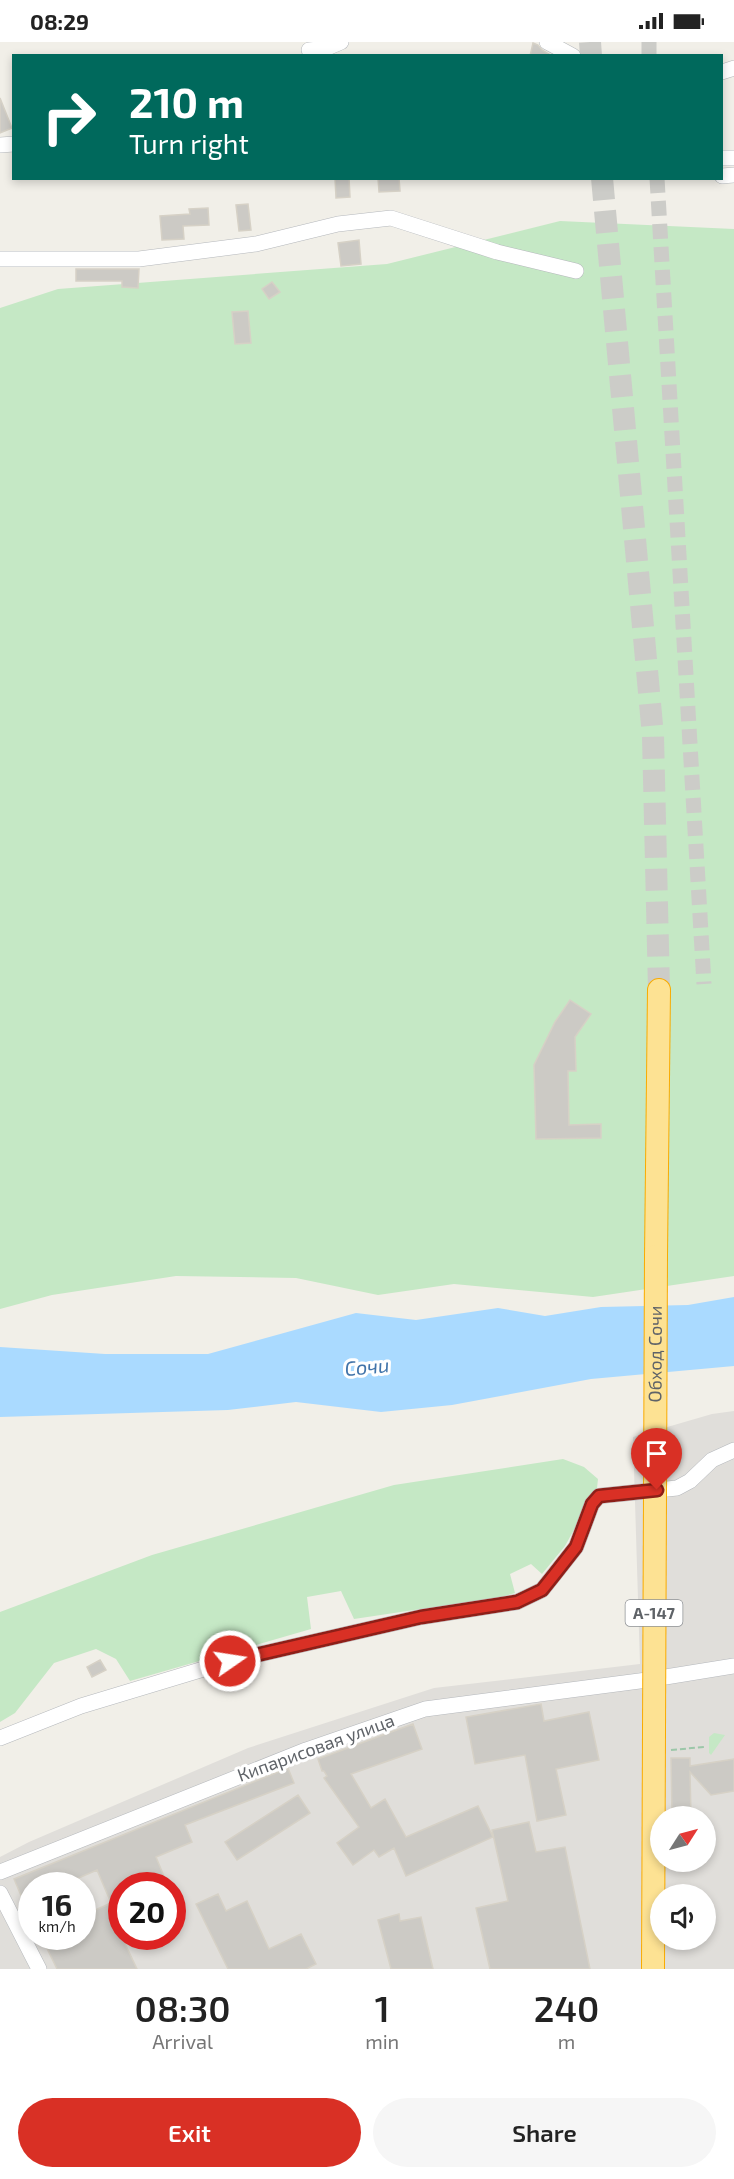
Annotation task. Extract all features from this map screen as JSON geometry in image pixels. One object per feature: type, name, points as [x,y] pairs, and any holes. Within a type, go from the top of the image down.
[{"type":"highway","name":"Обход Сочи","points":[[653,1969],[659,990]]},
{"type":"street","points":[[309,51],[327,48],[341,42]]},
{"type":"street","points":[[548,42],[570,49]]},
{"type":"street","points":[[0,259],[139,259],[256,244],[338,224],[391,218],[497,252],[576,271]]},
{"type":"street","points":[[0,1738],[81,1706],[230,1661],[421,1617],[517,1602],[542,1590],[556,1573],[576,1547],[592,1504],[599,1496],[677,1488],[690,1480],[712,1460],[734,1450]]},
{"type":"street","name":"Кипарисовая улица","points":[[0,1872],[306,1750],[425,1709],[647,1680],[734,1666]]},
{"type":"street","points":[[0,1893],[39,1969]]},
{"type":"shaded area","points":[[734,1411],[734,1969],[0,1969],[0,1857],[29,1842],[248,1748],[434,1688],[640,1664],[633,1437],[712,1414]]},
{"type":"green space","points":[[560,221],[734,229],[734,1276],[593,1297],[454,1284],[378,1295],[296,1278],[176,1276],[52,1295],[0,1309],[0,308],[58,289],[387,264]]},
{"type":"green space","points":[[563,1459],[584,1467],[598,1479],[597,1488],[565,1546],[542,1574],[531,1564],[510,1574],[515,1593],[354,1619],[341,1591],[307,1597],[311,1629],[130,1681],[116,1659],[96,1649],[54,1663],[15,1713],[0,1722],[0,1612],[152,1555],[394,1485]]},
{"type":"green space","points":[[714,1733],[725,1735],[711,1755],[709,1737]]},
{"type":"water","name":"Сочи","points":[[734,1297],[734,1366],[591,1379],[452,1405],[381,1412],[296,1402],[228,1410],[0,1417],[0,1347],[105,1354],[208,1354],[356,1313],[416,1320],[498,1308],[545,1316],[601,1307],[688,1305]]},
{"type":"building","points":[[533,43],[549,54],[530,54]]},
{"type":"building","points":[[0,98],[12,128],[0,133]]},
{"type":"building","points":[[335,180],[349,180],[350,197],[336,198]]},
{"type":"building","points":[[378,180],[399,180],[400,191],[379,192]]},
{"type":"building","points":[[248,204],[251,230],[239,231],[236,205]]},
{"type":"building","points":[[208,208],[209,225],[183,226],[184,239],[162,240],[160,216],[190,214],[189,209]]},
{"type":"building","points":[[359,240],[361,264],[341,266],[338,243]]},
{"type":"building","points":[[76,269],[139,269],[138,288],[122,287],[122,281],[76,281]]},
{"type":"building","points":[[272,282],[280,292],[269,299],[262,289]]},
{"type":"building","points":[[248,311],[251,343],[235,344],[232,312]]},
{"type":"building","points":[[570,1000],[591,1014],[575,1037],[576,1071],[568,1071],[569,1125],[601,1124],[601,1138],[536,1139],[534,1065],[555,1022]]},
{"type":"building","points":[[100,1660],[106,1670],[92,1677],[87,1667]]},
{"type":"building","points":[[541,1704],[544,1721],[589,1712],[599,1760],[556,1769],[566,1815],[537,1821],[525,1755],[475,1764],[466,1717]]},
{"type":"building","points":[[413,1724],[422,1749],[351,1774],[371,1808],[385,1799],[406,1837],[478,1806],[493,1837],[406,1876],[394,1848],[379,1857],[374,1850],[353,1865],[337,1843],[359,1827],[324,1778],[327,1776],[322,1771],[318,1759]]},
{"type":"building","points":[[671,1758],[690,1758],[690,1766],[734,1759],[734,1791],[711,1795],[690,1772],[691,1806],[672,1806]]},
{"type":"building","points":[[288,1768],[294,1783],[185,1825],[192,1842],[156,1857],[162,1872],[108,1872],[108,1896],[97,1870],[92,1872],[31,1872]]},
{"type":"building","points":[[298,1795],[310,1813],[237,1860],[225,1842]]},
{"type":"building","points":[[529,1822],[536,1852],[565,1847],[590,1969],[490,1969],[476,1908],[508,1901],[492,1830]]},
{"type":"building","points":[[218,1894],[226,1911],[247,1901],[269,1949],[301,1934],[316,1964],[306,1969],[228,1969],[196,1904]]},
{"type":"building","points":[[108,1904],[108,1950],[128,1950],[137,1969],[57,1969],[48,1950],[96,1950],[96,1910]]},
{"type":"building","points":[[399,1914],[400,1921],[421,1917],[433,1969],[391,1969],[378,1920]]},
{"type":"tunnel","points":[[590,42],[591,54]]},
{"type":"tunnel","points":[[649,42],[649,54]]},
{"type":"tunnel","points":[[602,180],[653,736],[659,990]]},
{"type":"tunnel","points":[[657,180],[704,984]]},
{"type":"route","points":[[230,1661],[421,1617],[517,1602],[542,1590],[576,1547],[592,1504],[599,1496],[657,1490]]}]
